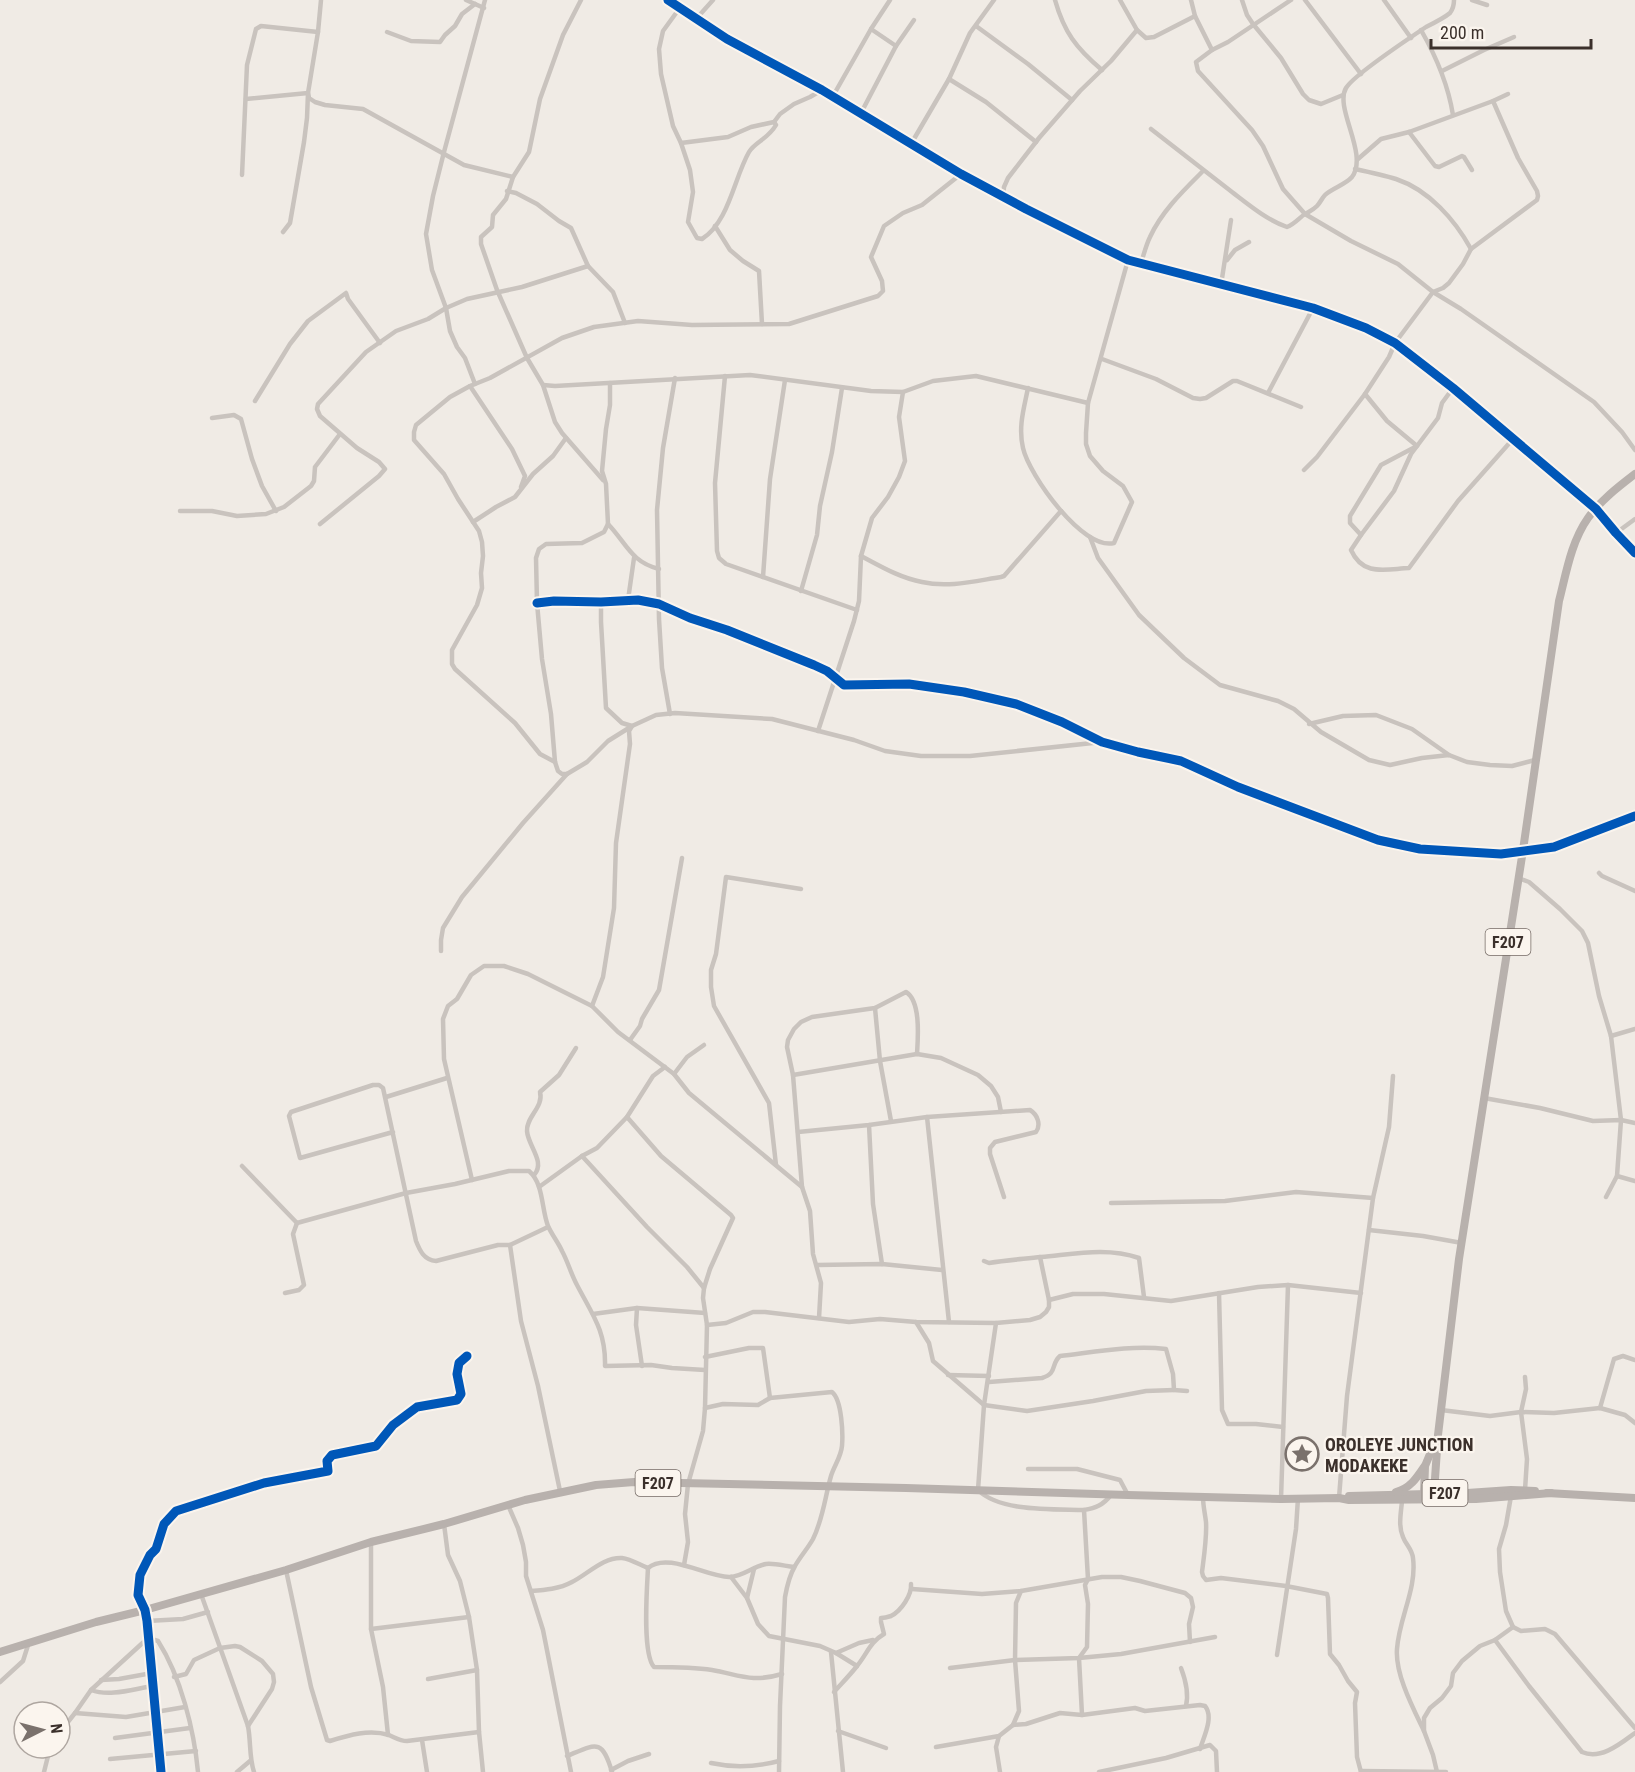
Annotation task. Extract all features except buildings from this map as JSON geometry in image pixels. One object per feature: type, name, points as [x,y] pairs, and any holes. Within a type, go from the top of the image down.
[{"type":"main road","name":"F207","points":[[1428,1497],[1436,1477],[1438,1435],[1462,1244],[1559,601],[1569,561],[1588,518],[1616,488],[1635,474]]},
{"type":"main road","name":"F207","points":[[1428,1497],[1425,1466],[1438,1435]]},
{"type":"main road","points":[[1391,1494],[1407,1488],[1425,1466]]},
{"type":"main road","points":[[1436,1477],[1450,1490],[1467,1493]]},
{"type":"main road","name":"F207","points":[[0,1652],[96,1622],[286,1570],[371,1542],[560,1491],[596,1485],[634,1482],[1281,1499],[1391,1494],[1428,1497],[1551,1493]]},
{"type":"main road","name":"F207","points":[[1339,1498],[1402,1501],[1467,1493],[1525,1490],[1635,1498]]},
{"type":"street","points":[[283,232],[290,223],[306,130],[308,93],[321,0]]},
{"type":"street","points":[[466,0],[484,8]]},
{"type":"street","points":[[485,0],[444,152],[426,234],[432,270],[446,308],[450,331],[465,358],[472,385],[512,449],[525,476],[520,490]]},
{"type":"street","points":[[581,0],[563,35],[540,99],[529,152],[513,177],[506,199],[493,215],[492,227],[481,237],[481,244],[498,293],[526,358],[543,385],[555,422],[606,484]]},
{"type":"street","points":[[668,0],[727,39],[833,96],[961,174],[1128,260],[1313,308],[1366,328],[1395,343],[1453,388],[1596,509],[1635,553]]},
{"type":"street","points":[[696,19],[713,0]]},
{"type":"street","points":[[833,96],[890,0]]},
{"type":"street","points":[[911,144],[949,79],[970,33],[994,0]]},
{"type":"street","points":[[1055,0],[1069,37],[1082,53],[1102,70]]},
{"type":"street","points":[[1120,0],[1137,30],[1146,38],[1154,37],[1195,16]]},
{"type":"street","points":[[1191,0],[1195,16],[1212,50]]},
{"type":"street","points":[[1242,0],[1253,24],[1281,58],[1309,100],[1321,104],[1343,95]]},
{"type":"street","points":[[1292,0],[1196,62],[1198,71],[1252,130],[1263,146],[1283,189],[1305,214],[1351,241],[1398,264],[1433,292],[1594,402],[1622,432],[1635,450]]},
{"type":"street","points":[[1305,0],[1360,74]]},
{"type":"street","points":[[1384,0],[1411,38]]},
{"type":"street","points":[[1151,129],[1255,210],[1287,227],[1317,206],[1325,195],[1352,177],[1358,159],[1343,95],[1349,83],[1421,30],[1450,12],[1454,6],[1454,0]]},
{"type":"street","points":[[1472,0],[1487,5]]},
{"type":"street","points":[[387,32],[421,43],[440,42],[455,26],[462,14],[475,4]]},
{"type":"street","points":[[679,9],[663,31],[659,48],[661,74],[673,126],[690,170],[693,192],[688,222],[697,238],[702,239],[707,236],[715,226],[725,210],[751,149],[773,130],[776,125],[774,122]]},
{"type":"street","points":[[861,113],[896,46],[914,20]]},
{"type":"street","points":[[976,26],[1072,100]]},
{"type":"street","points":[[242,175],[247,65],[255,29],[258,27],[318,32]]},
{"type":"street","points":[[872,29],[896,46]]},
{"type":"street","points":[[1003,197],[1008,178],[1036,142],[1137,30]]},
{"type":"street","points":[[1421,30],[1436,55],[1442,71],[1453,116]]},
{"type":"street","points":[[1442,71],[1514,38]]},
{"type":"street","points":[[949,79],[986,102],[1036,142]]},
{"type":"street","points":[[681,143],[728,137],[751,127],[774,122],[780,114],[794,104],[822,90]]},
{"type":"street","points":[[308,93],[309,98],[325,105],[363,109],[464,165],[513,177]]},
{"type":"street","points":[[246,99],[308,93]]},
{"type":"street","points":[[1358,159],[1381,139],[1409,132],[1508,94]]},
{"type":"street","points":[[1304,470],[1317,457],[1365,394],[1389,357],[1395,343],[1433,292],[1449,283],[1471,249],[1537,200],[1538,196],[1518,158],[1493,101]]},
{"type":"street","points":[[1409,132],[1435,166],[1439,167],[1462,156],[1472,170]]},
{"type":"street","points":[[1355,169],[1399,180],[1420,191],[1443,210],[1459,228],[1471,249]]},
{"type":"street","points":[[1141,263],[1150,236],[1165,212],[1203,171]]},
{"type":"street","points":[[555,762],[540,754],[515,723],[452,664],[452,650],[477,605],[482,588],[482,542],[473,522],[444,474],[414,440],[416,425],[450,396],[490,378],[562,338],[594,327],[638,321],[692,325],[789,324],[878,296],[883,291],[882,281],[871,256],[884,226],[903,213],[922,205],[961,174]]},
{"type":"street","points":[[507,191],[537,204],[571,228],[588,267],[613,292],[625,323]]},
{"type":"street","points":[[1221,285],[1232,220]]},
{"type":"street","points":[[715,226],[730,250],[759,270],[762,324]]},
{"type":"street","points":[[1225,262],[1235,250],[1249,242]]},
{"type":"street","points":[[1028,388],[1020,430],[1023,448],[1034,474],[1047,495],[1061,511],[1090,537],[1107,544],[1114,543],[1132,502],[1124,486],[1103,471],[1090,456],[1086,444],[1086,415],[1128,260]]},
{"type":"street","points":[[320,524],[380,476],[385,469],[379,462],[339,434],[320,416],[317,409],[318,404],[366,352],[396,331],[428,319],[467,299],[498,293],[588,267]]},
{"type":"street","points":[[255,401],[290,344],[308,321],[346,294],[380,343]]},
{"type":"street","points":[[1268,393],[1313,308]]},
{"type":"street","points":[[1101,359],[1156,379],[1193,398],[1206,398],[1233,381],[1301,407]]},
{"type":"street","points":[[543,385],[750,375],[871,392],[903,392],[933,381],[976,376],[1088,403]]},
{"type":"street","points":[[725,376],[715,483],[719,558],[726,564],[857,610]]},
{"type":"street","points":[[670,714],[662,668],[657,510],[663,447],[675,378]]},
{"type":"street","points":[[763,577],[770,479],[785,380]]},
{"type":"street","points":[[567,774],[558,771],[555,762],[551,714],[542,659],[536,558],[539,549],[546,544],[582,543],[604,532],[608,524],[606,484],[602,471],[610,405],[610,383]]},
{"type":"street","points":[[801,591],[817,535],[819,506],[832,452],[842,388]]},
{"type":"street","points":[[1453,388],[1442,403],[1438,418],[1417,446],[1394,491],[1351,550],[1359,561],[1371,570],[1409,568],[1458,501],[1513,439]]},
{"type":"street","points":[[818,731],[857,610],[861,556],[872,518],[888,497],[905,461],[899,417],[903,392]]},
{"type":"street","points":[[1365,394],[1387,421],[1417,446]]},
{"type":"street","points":[[212,418],[234,415],[241,419],[261,486],[276,511]]},
{"type":"street","points":[[180,511],[212,511],[237,516],[276,511],[311,486],[314,481],[315,467],[339,434]]},
{"type":"street","points":[[473,522],[515,497],[533,474],[553,456],[566,438]]},
{"type":"street","points":[[1361,535],[1350,523],[1350,516],[1381,465],[1417,446]]},
{"type":"street","points":[[861,556],[894,573],[922,582],[956,585],[1001,577],[1061,511]]},
{"type":"street","points":[[1616,532],[1635,519]]},
{"type":"street","points":[[608,524],[620,536],[634,558],[646,566],[659,570]]},
{"type":"street","points":[[1090,537],[1098,558],[1139,615],[1184,658],[1220,685],[1278,701],[1294,709],[1309,724],[1369,760],[1390,765],[1449,755]]},
{"type":"street","points":[[628,600],[634,558]]},
{"type":"street","points":[[537,603],[638,600],[659,604],[814,665],[827,671],[844,685],[909,684],[964,692],[1016,704],[1062,722],[1102,742],[1181,761],[1238,787],[1378,840],[1420,849],[1500,854],[1554,847],[1635,816]]},
{"type":"street","points":[[601,602],[606,708],[622,723],[632,726]]},
{"type":"street","points":[[441,951],[443,928],[462,897],[567,774],[587,762],[608,741],[656,715],[690,713],[772,719],[854,740],[885,752],[921,756],[970,756],[1102,742]]},
{"type":"street","points":[[1309,724],[1342,716],[1376,715],[1412,729],[1449,755],[1467,762],[1512,766],[1535,759]]},
{"type":"street","points":[[592,1006],[603,976],[614,908],[615,843],[630,744],[629,731],[632,726]]},
{"type":"street","points":[[630,1040],[659,990],[682,858]]},
{"type":"street","points":[[1599,873],[1635,891]]},
{"type":"street","points":[[776,1165],[769,1103],[714,1006],[711,970],[716,954],[726,877],[801,890]]},
{"type":"street","points":[[1518,878],[1540,891],[1573,921],[1582,931],[1588,943],[1599,996],[1611,1036],[1621,1120],[1617,1176],[1606,1197]]},
{"type":"street","points":[[472,1180],[447,1078],[443,1019],[448,1006],[457,999],[471,975],[484,966],[504,966],[528,974],[592,1006],[618,1032],[674,1074],[689,1093],[802,1187]]},
{"type":"street","points":[[819,1318],[821,1283],[813,1254],[810,1211],[802,1187],[793,1075],[786,1047],[794,1029],[801,1022],[812,1017],[875,1008],[903,992],[910,993],[916,1007],[919,1036],[917,1054]]},
{"type":"street","points":[[875,1008],[880,1061],[891,1121]]},
{"type":"street","points":[[1611,1036],[1635,1029]]},
{"type":"street","points":[[674,1074],[687,1057],[704,1046]]},
{"type":"street","points":[[534,1175],[539,1166],[528,1136],[527,1125],[540,1104],[542,1097],[540,1092],[559,1076],[576,1048]]},
{"type":"street","points":[[793,1075],[917,1054],[941,1058],[978,1075],[991,1086],[998,1097],[1001,1112]]},
{"type":"street","points":[[539,1187],[597,1148],[627,1117],[653,1076],[665,1067]]},
{"type":"street","points":[[1339,1498],[1347,1396],[1373,1198],[1389,1127],[1392,1076]]},
{"type":"street","points":[[386,1097],[447,1078]]},
{"type":"street","points":[[393,1132],[300,1158],[289,1116],[291,1112],[373,1085],[383,1088],[386,1097],[416,1241],[423,1255],[431,1260],[436,1261],[498,1245],[510,1245],[548,1227]]},
{"type":"street","points":[[1484,1098],[1593,1121],[1621,1120],[1635,1123]]},
{"type":"street","points":[[798,1132],[927,1117],[1030,1110],[1036,1115],[1038,1129],[1033,1134],[995,1142],[990,1148],[1004,1197]]},
{"type":"street","points":[[627,1117],[661,1156],[731,1215],[732,1221],[704,1288],[705,1408],[703,1431],[688,1484],[685,1514],[688,1542],[684,1565]]},
{"type":"street","points":[[927,1117],[949,1322]]},
{"type":"street","points":[[869,1125],[873,1204],[882,1264]]},
{"type":"street","points":[[582,1156],[704,1288]]},
{"type":"street","points":[[242,1166],[297,1223]]},
{"type":"street","points":[[297,1223],[406,1193],[509,1171],[529,1171],[534,1175],[539,1187],[548,1227],[593,1314],[604,1342],[605,1366],[651,1365],[705,1370]]},
{"type":"street","points":[[1617,1176],[1635,1181]]},
{"type":"street","points":[[1111,1203],[1225,1201],[1296,1192],[1373,1198]]},
{"type":"street","points":[[285,1293],[299,1290],[304,1285],[294,1234],[297,1223]]},
{"type":"street","points":[[1370,1230],[1423,1236],[1462,1244]]},
{"type":"street","points":[[510,1245],[521,1322],[560,1491]]},
{"type":"street","points":[[984,1261],[989,1263],[1073,1252],[1116,1252],[1132,1255],[1139,1258],[1144,1297]]},
{"type":"street","points":[[706,1325],[726,1323],[753,1312],[787,1313],[849,1322],[880,1319],[996,1323],[1030,1320],[1040,1317],[1049,1307],[1041,1257]]},
{"type":"street","points":[[817,1265],[882,1264],[942,1270]]},
{"type":"street","points":[[1049,1300],[1073,1294],[1104,1294],[1171,1301],[1288,1285],[1360,1293]]},
{"type":"street","points":[[1281,1499],[1288,1285]]},
{"type":"street","points":[[1219,1293],[1222,1410],[1228,1424],[1283,1427]]},
{"type":"street","points":[[593,1314],[637,1308],[705,1313]]},
{"type":"street","points":[[637,1308],[636,1325],[642,1366]]},
{"type":"street","points":[[916,1322],[929,1343],[933,1361],[984,1406],[1027,1411],[1146,1391],[1186,1391]]},
{"type":"street","points":[[996,1323],[984,1406],[978,1490],[985,1497],[1011,1506],[1084,1510],[1096,1508],[1106,1502],[1112,1494]]},
{"type":"street","points":[[705,1356],[749,1348],[763,1348],[770,1398]]},
{"type":"street","points":[[948,1375],[989,1379],[1042,1378],[1050,1376],[1060,1356],[1155,1348],[1166,1349],[1170,1358],[1174,1390]]},
{"type":"street","points":[[161,1772],[147,1621],[138,1595],[140,1575],[150,1555],[156,1549],[164,1524],[176,1511],[264,1483],[328,1471],[327,1461],[332,1455],[376,1446],[393,1425],[417,1407],[457,1400],[461,1394],[457,1374],[459,1363],[467,1356]]},
{"type":"street","points":[[1600,1408],[1614,1359],[1623,1356],[1635,1360]]},
{"type":"street","points":[[1525,1377],[1526,1389],[1521,1412],[1527,1460],[1525,1490]]},
{"type":"street","points":[[705,1408],[723,1404],[758,1405],[770,1398],[832,1392],[836,1395],[840,1411],[842,1448],[831,1473],[822,1514],[813,1538],[794,1567],[785,1597],[779,1772]]},
{"type":"street","points":[[1441,1410],[1490,1416],[1600,1408],[1625,1415],[1635,1423]]},
{"type":"street","points":[[1028,1469],[1077,1469],[1097,1474],[1119,1480],[1128,1495]]},
{"type":"street","points":[[1511,1496],[1499,1549],[1506,1611],[1513,1627],[1521,1631],[1545,1629],[1555,1634],[1635,1728]]},
{"type":"street","points":[[1203,1497],[1206,1534],[1202,1572],[1206,1580],[1221,1578],[1327,1594],[1330,1654],[1357,1692],[1355,1703],[1357,1757],[1361,1771],[1446,1772]]},
{"type":"street","points":[[1277,1655],[1299,1498]]},
{"type":"street","points":[[1402,1501],[1400,1518],[1403,1537],[1413,1558],[1412,1583],[1397,1649],[1400,1673],[1410,1703],[1433,1755],[1437,1772]]},
{"type":"street","points":[[508,1505],[523,1545],[526,1576],[543,1630],[571,1772]]},
{"type":"street","points":[[1082,1715],[1079,1658],[1087,1647],[1088,1604],[1085,1585],[1088,1579],[1084,1510]]},
{"type":"street","points":[[444,1524],[448,1556],[460,1581],[469,1617],[477,1670],[483,1772]]},
{"type":"street","points":[[371,1542],[371,1629],[383,1687],[387,1735]]},
{"type":"street","points":[[531,1591],[553,1589],[571,1583],[601,1563],[615,1558],[624,1558],[648,1568]]},
{"type":"street","points":[[648,1568],[653,1564],[662,1563],[684,1565],[731,1577],[767,1564],[794,1567]]},
{"type":"street","points":[[648,1568],[647,1632],[650,1663],[654,1667],[711,1670],[754,1679],[767,1679],[782,1674]]},
{"type":"street","points":[[747,1598],[753,1569]]},
{"type":"street","points":[[286,1570],[311,1687],[327,1740],[354,1734],[387,1735],[400,1741],[422,1740],[479,1732]]},
{"type":"street","points":[[731,1577],[747,1598],[758,1624],[770,1636],[820,1646],[857,1666]]},
{"type":"street","points":[[833,1652],[873,1640],[884,1634],[881,1618],[892,1616],[905,1604],[912,1587],[982,1594],[1021,1591],[1102,1577],[1121,1578],[1185,1593],[1191,1598],[1193,1607],[1189,1624],[1190,1642]]},
{"type":"street","points":[[936,1747],[999,1736],[1013,1725],[1019,1711],[1015,1660],[1016,1603],[1021,1591]]},
{"type":"street","points":[[201,1594],[248,1726],[252,1745],[250,1761],[254,1772]]},
{"type":"street","points":[[147,1621],[183,1619],[208,1612]]},
{"type":"street","points":[[371,1629],[469,1617]]},
{"type":"street","points":[[1424,1731],[1424,1718],[1430,1708],[1451,1686],[1453,1673],[1462,1661],[1480,1646],[1496,1640],[1513,1627]]},
{"type":"street","points":[[951,1668],[1015,1660],[1121,1654],[1215,1637]]},
{"type":"street","points":[[148,1638],[158,1641],[174,1677],[185,1707],[196,1751],[198,1772]]},
{"type":"street","points":[[72,1717],[100,1680],[148,1638]]},
{"type":"street","points":[[834,1692],[869,1650],[873,1640]]},
{"type":"street","points":[[1496,1640],[1529,1686],[1582,1752],[1588,1755],[1603,1752],[1635,1734]]},
{"type":"street","points":[[0,1682],[23,1661],[29,1642]]},
{"type":"street","points":[[174,1677],[186,1674],[194,1660],[219,1648],[240,1647],[262,1661],[273,1674],[274,1682],[272,1689],[248,1726]]},
{"type":"street","points":[[833,1652],[834,1692],[843,1772]]},
{"type":"street","points":[[1181,1668],[1188,1698],[1186,1706]]},
{"type":"street","points":[[428,1679],[477,1670]]},
{"type":"street","points":[[100,1680],[152,1673]]},
{"type":"street","points":[[91,1690],[115,1693],[153,1686]]},
{"type":"street","points":[[1013,1725],[1026,1724],[1060,1713],[1082,1715],[1121,1709],[1135,1708],[1145,1711],[1200,1705],[1205,1706],[1209,1716],[1200,1749]]},
{"type":"street","points":[[75,1713],[126,1717],[185,1707]]},
{"type":"street","points":[[115,1738],[190,1728]]},
{"type":"street","points":[[838,1731],[886,1748]]},
{"type":"street","points":[[999,1736],[996,1748],[1000,1772]]},
{"type":"street","points":[[422,1740],[427,1772]]},
{"type":"street","points":[[567,1756],[593,1745],[598,1746],[607,1756],[612,1771],[628,1761],[649,1755]]},
{"type":"street","points":[[1099,1772],[1210,1745],[1214,1748],[1217,1772]]},
{"type":"street","points":[[110,1759],[196,1751]]},
{"type":"street","points":[[237,1772],[250,1761]]},
{"type":"street","points":[[711,1763],[726,1769],[761,1766],[779,1761]]},
{"type":"cycle path","points":[[668,0],[727,39],[822,90],[961,174],[1128,260],[1313,308],[1366,328],[1395,343],[1453,388],[1596,509],[1635,553]]},
{"type":"cycle path","points":[[537,603],[638,600],[659,604],[814,665],[827,671],[844,685],[909,684],[964,692],[1016,704],[1062,722],[1102,742],[1181,761],[1238,787],[1378,840],[1420,849],[1501,854],[1554,847],[1635,816]]},
{"type":"cycle path","points":[[161,1772],[147,1621],[138,1595],[140,1575],[150,1555],[156,1549],[164,1524],[176,1511],[264,1483],[328,1471],[327,1461],[332,1455],[376,1446],[393,1425],[417,1407],[457,1400],[461,1394],[457,1374],[459,1363],[467,1356]]},
{"type":"place","name":"OROLEYE JUNCTION MODAKEKE","points":[[1302,1454]]}]
